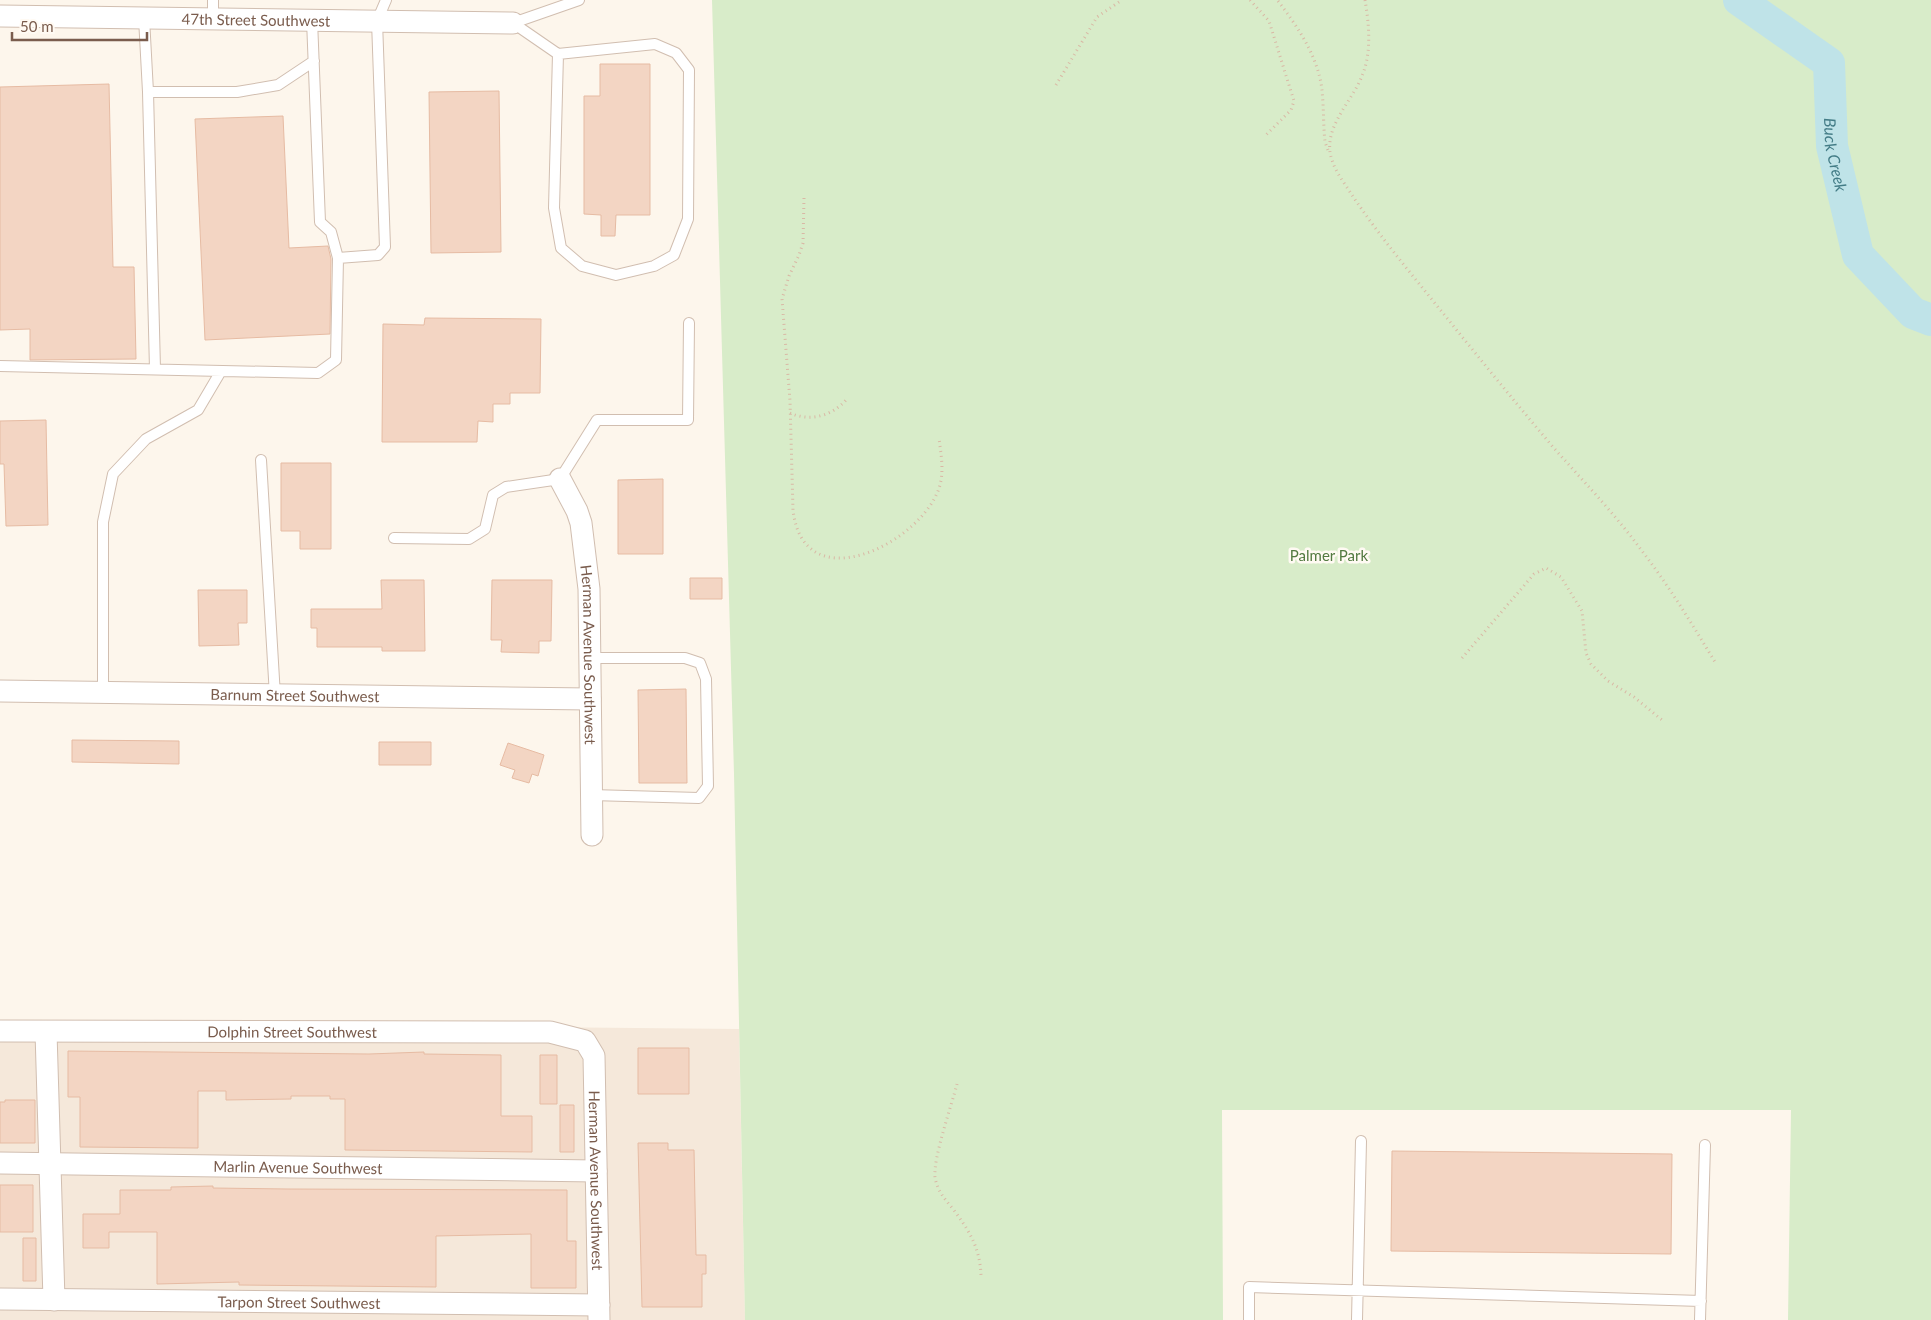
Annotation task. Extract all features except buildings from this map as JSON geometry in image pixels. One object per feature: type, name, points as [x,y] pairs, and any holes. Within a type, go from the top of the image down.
[{"type":"street","name":"47th Street Southwest","points":[[0,16],[144,18],[213,9],[312,20],[513,23]]},
{"type":"street","name":"Herman Avenue Southwest","points":[[560,479],[577,511],[584,544],[589,589],[592,835]]},
{"type":"street","name":"Barnum Street Southwest","points":[[0,691],[590,699]]},
{"type":"street","name":"Dolphin Street Southwest","points":[[0,1031],[550,1032],[585,1041]]},
{"type":"street","points":[[46,1032],[54,1300]]},
{"type":"street","name":"Herman Avenue Southwest","points":[[585,1041],[594,1056],[599,1312]]},
{"type":"street","name":"Marlin Avenue Southwest","points":[[0,1163],[596,1171]]},
{"type":"street","name":"Tarpon Street Southwest","points":[[0,1299],[599,1312]]},
{"type":"lane","points":[[338,258],[378,255],[385,247],[377,21],[386,0]]},
{"type":"lane","points":[[513,23],[579,0]]},
{"type":"lane","points":[[144,18],[148,92],[155,369]]},
{"type":"lane","points":[[0,366],[318,373],[336,360],[338,258],[331,232],[320,222],[312,20]]},
{"type":"lane","points":[[513,23],[558,54],[655,44],[676,53],[689,70],[688,219],[674,255],[654,266],[616,275],[582,266],[561,248],[554,208],[558,54]]},
{"type":"lane","points":[[148,92],[237,92],[278,85],[314,61]]},
{"type":"lane","points":[[394,538],[469,539],[484,529],[493,495],[506,487],[560,479],[597,420],[688,420],[689,323]]},
{"type":"lane","points":[[103,692],[103,522],[113,474],[146,439],[198,410],[221,371]]},
{"type":"lane","points":[[261,460],[275,696]]},
{"type":"lane","points":[[590,658],[685,658],[700,664],[706,678],[708,786],[699,798],[591,795]]},
{"type":"lane","points":[[1357,1320],[1361,1141]]},
{"type":"lane","points":[[1700,1320],[1705,1145]]},
{"type":"lane","points":[[1249,1320],[1249,1287],[1701,1301]]},
{"type":"path","points":[[1056,85],[1097,17],[1122,0]]},
{"type":"path","points":[[1250,0],[1269,21],[1294,101],[1291,110],[1266,135]]},
{"type":"path","points":[[1331,159],[1329,148],[1338,119],[1363,75],[1367,59],[1368,37],[1365,0]]},
{"type":"path","points":[[1278,1],[1294,21],[1314,58],[1321,84],[1325,142],[1336,171],[1365,214],[1405,266],[1506,391],[1593,490],[1642,551],[1667,585],[1715,662]]},
{"type":"path","points":[[804,198],[803,243],[800,255],[789,276],[782,299],[790,412],[794,523],[810,547],[837,559],[859,556],[882,547],[897,538],[922,516],[940,484],[942,458],[940,438]]},
{"type":"path","points":[[790,412],[802,418],[825,415],[840,407],[846,400]]},
{"type":"path","points":[[1462,658],[1534,574],[1546,568],[1562,577],[1582,611],[1586,653],[1591,664],[1608,681],[1634,697],[1662,720]]},
{"type":"path","points":[[957,1084],[935,1175],[942,1197],[974,1240],[979,1255],[981,1275]]},
{"type":"shaded area","points":[[0,1022],[739,1029],[745,1320],[0,1320]]},
{"type":"green space","name":"Palmer Park","points":[[712,0],[1931,0],[1931,1320],[1788,1320],[1791,1110],[1222,1110],[1223,1320],[745,1320],[734,774]]},
{"type":"waterway","name":"Buck Creek","points":[[1739,0],[1829,63],[1832,146],[1858,255],[1913,313],[1931,320]]}]
